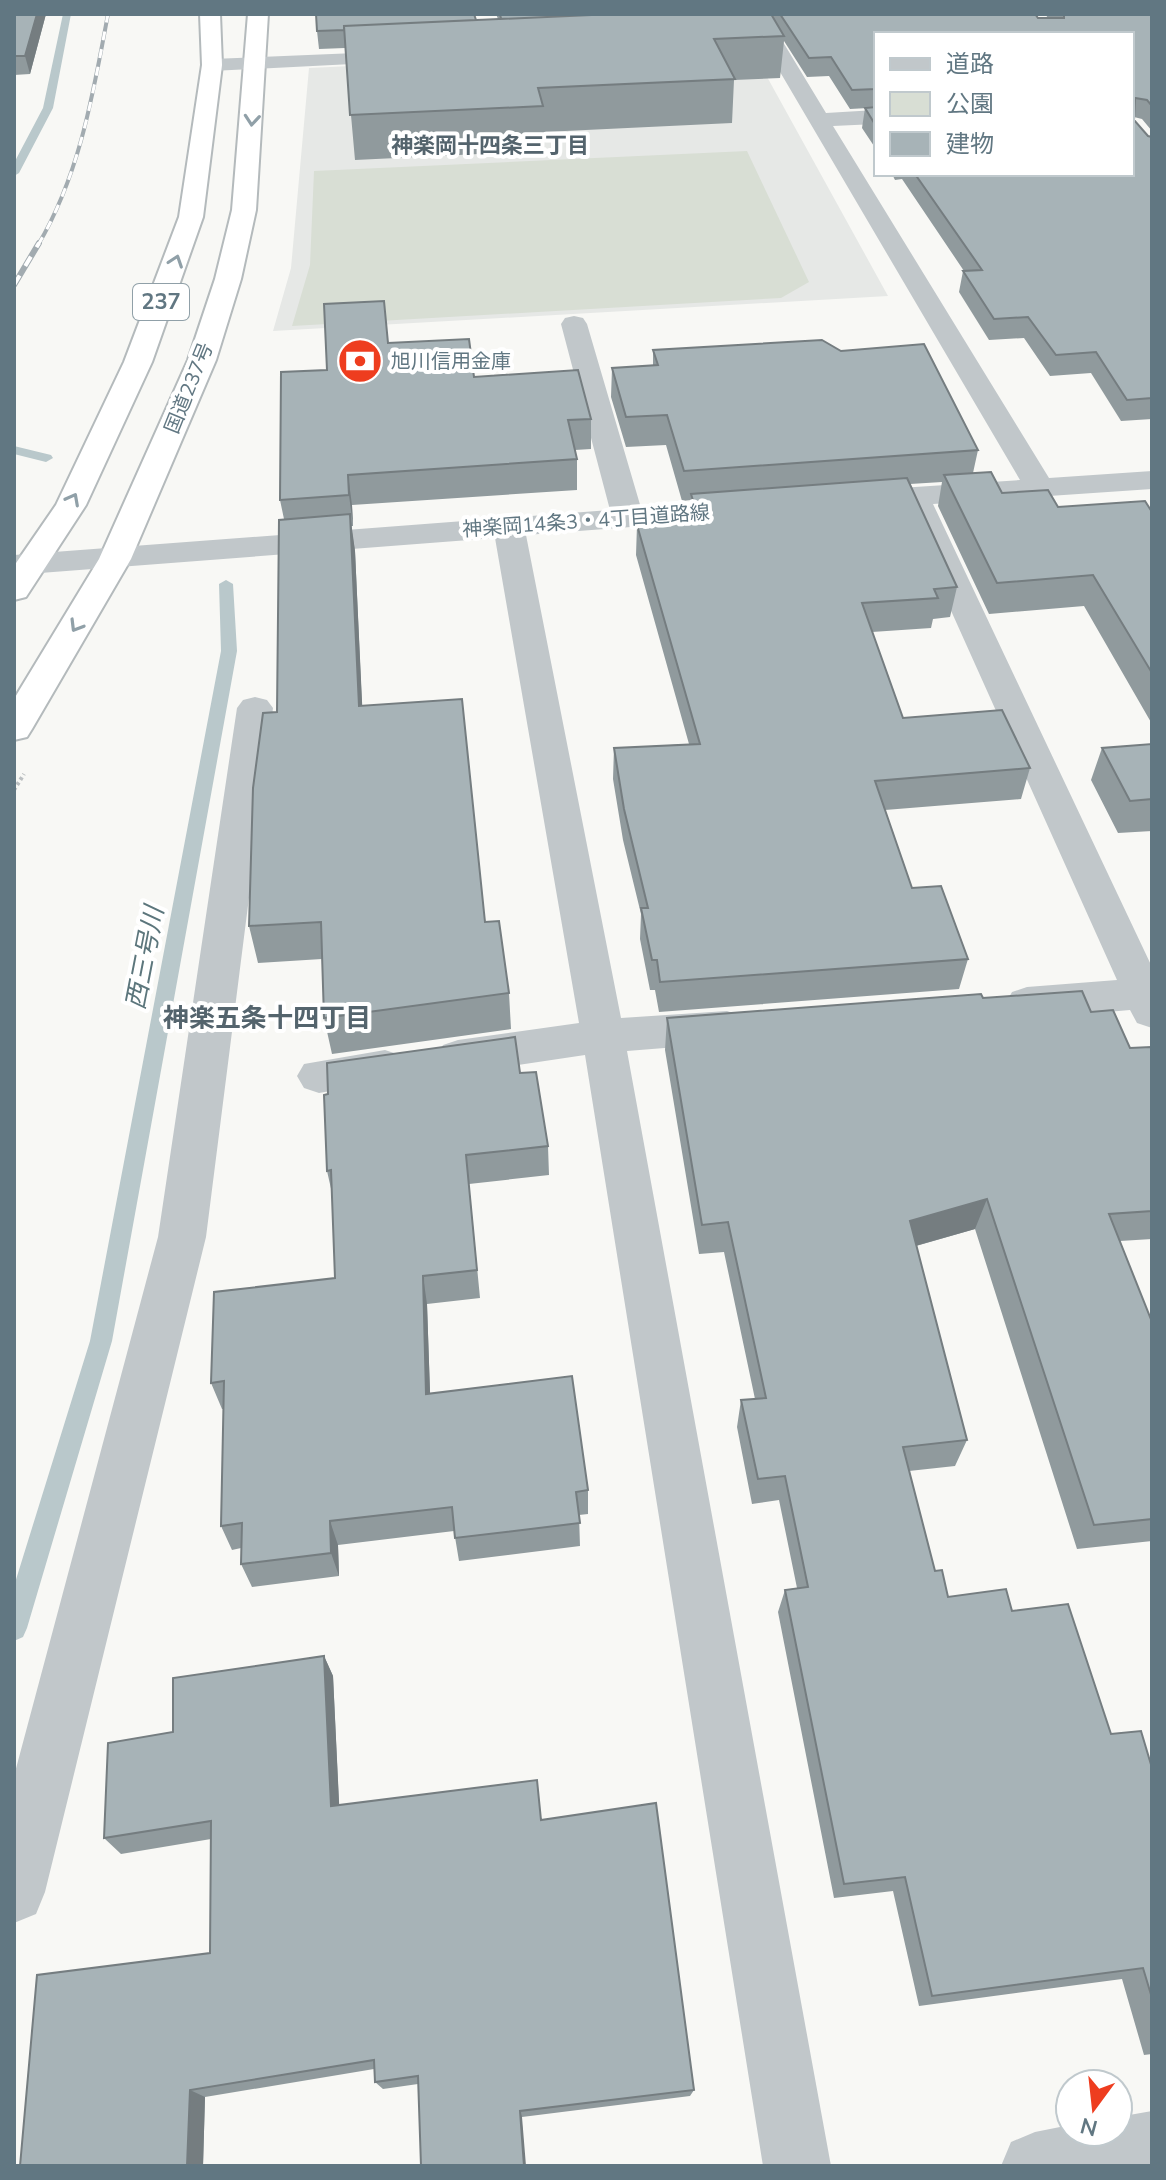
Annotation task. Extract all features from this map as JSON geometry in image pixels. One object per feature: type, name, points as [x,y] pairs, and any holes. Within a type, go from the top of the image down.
[{"type":"highway","name":"237","points":[[19,573],[71,505],[138,362],[191,217],[212,65],[210,14]]},
{"type":"highway","name":"国道237号","points":[[14,729],[115,559],[202,360],[228,279],[244,210],[258,14]]},
{"type":"street","points":[[756,14],[763,40],[818,120],[1026,468],[1041,487]]},
{"type":"street","points":[[212,65],[432,56]]},
{"type":"street","points":[[818,120],[874,117]]},
{"type":"street","points":[[574,324],[628,518]]},
{"type":"street","points":[[823,503],[1152,480]]},
{"type":"street","points":[[914,495],[1149,1000],[984,1006]]},
{"type":"street","name":"神楽岡14条3・4丁目道路線","points":[[19,573],[115,559],[778,506]]},
{"type":"street","points":[[509,527],[603,1036],[797,2166]]},
{"type":"street","points":[[14,1892],[182,1237],[255,708]]},
{"type":"street","points":[[319,1076],[603,1036],[762,1024]]},
{"type":"street","points":[[1035,2166],[1152,2145]]},
{"type":"shaded area","points":[[730,48],[755,55],[888,296],[273,331],[291,268],[309,68]]},
{"type":"green space","points":[[747,151],[809,282],[781,298],[292,326],[310,265],[314,171]]},
{"type":"building","points":[[14,14],[37,14],[25,56],[14,56]]},
{"type":"building","points":[[316,14],[474,14],[476,20],[344,26],[344,30],[317,31]]},
{"type":"building","points":[[500,14],[613,14],[501,19]]},
{"type":"building","points":[[614,14],[771,14],[784,36],[714,39],[735,79],[538,88],[543,106],[350,115],[344,26]]},
{"type":"building","points":[[780,14],[1035,14],[1038,18],[1064,18],[1064,14],[1152,14],[1152,106],[1147,100],[1135,98],[1134,120],[1134,32],[874,32],[874,89],[852,90],[831,57],[809,58]]},
{"type":"building","points":[[874,107],[874,123],[865,108]]},
{"type":"building","points":[[1134,120],[1152,137],[1152,398],[1127,400],[1096,352],[1056,355],[1028,317],[994,319],[963,271],[982,270],[916,176],[1134,176]]},
{"type":"building","points":[[384,301],[388,343],[469,339],[474,377],[578,370],[591,419],[568,420],[577,459],[348,475],[349,495],[280,500],[281,372],[327,370],[324,304]]},
{"type":"building","points":[[822,340],[841,351],[924,344],[978,450],[684,471],[667,415],[626,417],[612,368],[658,365],[653,350]]},
{"type":"building","points":[[991,472],[1002,493],[1048,490],[1058,507],[1145,501],[1152,512],[1152,673],[1093,575],[997,583],[944,475]]},
{"type":"building","points":[[907,478],[957,587],[934,589],[938,598],[862,603],[903,718],[1002,710],[1030,768],[875,781],[912,888],[941,886],[968,959],[660,982],[657,960],[652,960],[641,908],[648,908],[624,809],[614,748],[700,744],[637,525],[699,520],[691,494]]},
{"type":"building","points":[[350,514],[359,706],[462,699],[485,922],[499,921],[509,993],[324,1018],[321,922],[249,926],[253,788],[263,713],[277,712],[279,520]]},
{"type":"building","points":[[1152,744],[1152,799],[1130,801],[1102,748]]},
{"type":"building","points":[[1082,991],[1091,1012],[1113,1010],[1130,1048],[1152,1048],[1152,1211],[1109,1214],[1152,1322],[1152,1519],[1094,1525],[987,1199],[910,1221],[967,1440],[903,1447],[935,1571],[942,1570],[948,1597],[1006,1589],[1012,1611],[1068,1604],[1111,1734],[1141,1731],[1152,1768],[1152,1998],[1143,1968],[932,1996],[905,1877],[844,1884],[785,1590],[808,1587],[785,1476],[758,1479],[741,1400],[766,1398],[728,1222],[702,1225],[667,1018],[981,994],[983,998]]},
{"type":"building","points":[[515,1037],[520,1073],[536,1072],[548,1146],[466,1155],[477,1270],[423,1276],[426,1394],[572,1376],[588,1490],[576,1492],[580,1523],[455,1538],[452,1507],[330,1521],[331,1553],[241,1564],[242,1523],[221,1526],[224,1381],[211,1383],[214,1292],[335,1278],[331,1170],[327,1171],[324,1095],[328,1094],[327,1063]]},
{"type":"building","points":[[324,1656],[331,1806],[537,1780],[541,1820],[656,1803],[694,2090],[520,2111],[524,2166],[421,2166],[418,2076],[375,2082],[374,2060],[190,2090],[187,2166],[20,2166],[37,1975],[210,1953],[211,1821],[104,1838],[108,1743],[173,1732],[173,1678]]},
{"type":"waterway","name":"西三号川","points":[[14,173],[48,108],[67,14]]},
{"type":"waterway","name":"西三号川","points":[[14,450],[46,458]]},
{"type":"waterway","name":"西三号川","points":[[14,1628],[101,1341],[229,651],[226,584]]},
{"type":"railway","points":[[38,245],[75,162],[108,14]]},
{"type":"railway","points":[[14,285],[39,243]]},
{"type":"place","name":"旭川信用金庫","points":[[360,361]]},
{"type":"district","name":"神楽岡十四条三丁目","points":[[490,146]]},
{"type":"district","name":"神楽五条十四丁目","points":[[267,1018]]}]
